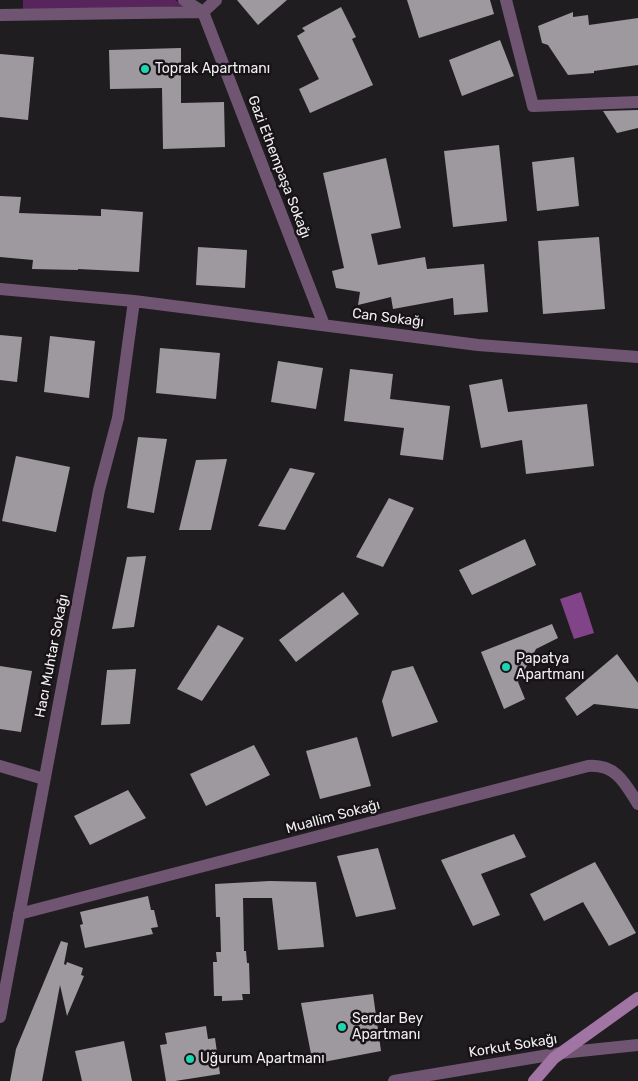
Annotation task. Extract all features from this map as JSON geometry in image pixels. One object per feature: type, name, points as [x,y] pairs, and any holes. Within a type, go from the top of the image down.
[{"type":"street","points":[[184,0],[203,12]]},
{"type":"street","points":[[0,15],[203,12],[216,0]]},
{"type":"street","points":[[506,0],[533,106],[638,102]]},
{"type":"street","name":"Gazi Ethempaşa Sokağı","points":[[203,12],[324,325]]},
{"type":"street","name":"Can Sokağı","points":[[0,289],[134,300],[478,345],[638,357]]},
{"type":"street","name":"Hacı Muhtar Sokağı","points":[[0,1017],[99,490],[118,418],[134,300]]},
{"type":"street","points":[[0,766],[44,780]]},
{"type":"street","name":"Muallim Sokağı","points":[[19,914],[588,766],[600,766],[612,770],[624,782],[638,804]]},
{"type":"street","points":[[534,1081],[545,1066],[561,1053],[638,998]]},
{"type":"street","name":"Korkut Sokağı","points":[[394,1081],[561,1053],[638,1046]]},
{"type":"shaded area","points":[[23,0],[175,0],[186,6],[23,11]]},
{"type":"shaded area","points":[[581,592],[594,633],[574,639],[560,599]]},
{"type":"building","points":[[237,0],[287,0],[258,25]]},
{"type":"building","points":[[407,0],[490,0],[494,14],[419,38]]},
{"type":"building","points":[[341,7],[356,37],[352,39],[373,85],[310,113],[299,89],[319,79],[297,36],[305,31],[302,28]]},
{"type":"building","points":[[573,12],[573,17],[588,15],[589,25],[638,18],[638,65],[594,71],[594,73],[568,75],[548,45],[542,43],[538,26]]},
{"type":"building","points":[[500,40],[514,76],[462,96],[449,60]]},
{"type":"building","points":[[181,48],[181,103],[224,102],[225,147],[163,149],[162,88],[110,89],[109,50]]},
{"type":"building","points":[[0,54],[34,57],[28,120],[0,117]]},
{"type":"building","points":[[638,110],[638,128],[617,133],[603,111]]},
{"type":"building","points":[[499,145],[507,221],[453,227],[444,151]]},
{"type":"building","points":[[574,157],[579,206],[537,211],[532,162]]},
{"type":"building","points":[[386,158],[401,228],[371,234],[378,265],[425,257],[427,269],[484,264],[488,312],[454,315],[453,298],[393,309],[391,297],[358,305],[360,292],[336,288],[332,271],[344,268],[323,173]]},
{"type":"building","points":[[0,196],[21,197],[19,213],[101,216],[101,209],[143,212],[139,272],[32,269],[33,260],[0,257]]},
{"type":"building","points":[[599,237],[605,309],[543,314],[538,241]]},
{"type":"building","points":[[198,247],[247,250],[245,288],[196,285]]},
{"type":"building","points":[[0,335],[22,337],[17,382],[0,380]]},
{"type":"building","points":[[50,336],[95,341],[89,398],[44,392]]},
{"type":"building","points":[[160,348],[220,353],[216,399],[156,393]]},
{"type":"building","points":[[278,361],[323,368],[316,409],[271,402]]},
{"type":"building","points":[[350,369],[393,374],[390,399],[450,406],[443,460],[400,455],[404,428],[344,421]]},
{"type":"building","points":[[502,379],[508,412],[587,404],[594,466],[526,474],[522,440],[481,448],[469,385]]},
{"type":"building","points":[[138,437],[167,439],[154,513],[127,508]]},
{"type":"building","points":[[16,456],[70,467],[56,532],[2,521]]},
{"type":"building","points":[[227,459],[211,530],[179,530],[196,460]]},
{"type":"building","points":[[290,468],[315,473],[285,530],[258,526]]},
{"type":"building","points":[[389,498],[414,508],[383,567],[356,557]]},
{"type":"building","points":[[525,539],[536,565],[472,595],[459,570]]},
{"type":"building","points":[[146,556],[134,627],[112,629],[127,557]]},
{"type":"building","points":[[343,592],[359,614],[296,662],[279,640]]},
{"type":"building","name":"Papatya Apartmanı","points":[[552,624],[558,638],[536,649],[518,682],[525,699],[504,709],[481,652]]},
{"type":"building","points":[[218,625],[244,638],[202,701],[177,689]]},
{"type":"building","points":[[617,654],[638,683],[638,709],[594,704],[577,716],[565,698]]},
{"type":"building","points":[[0,666],[32,671],[21,732],[0,729]]},
{"type":"building","points":[[413,666],[438,722],[392,737],[382,701],[392,671]]},
{"type":"building","points":[[136,669],[130,724],[101,725],[107,670]]},
{"type":"building","points":[[357,737],[371,786],[320,799],[306,751]]},
{"type":"building","points":[[254,745],[270,775],[206,806],[190,774]]},
{"type":"building","points":[[128,790],[146,818],[90,845],[74,816]]},
{"type":"building","points":[[514,834],[526,857],[481,874],[500,915],[473,926],[441,860]]},
{"type":"building","points":[[378,848],[396,909],[356,917],[337,856]]},
{"type":"building","points":[[595,862],[636,933],[609,946],[583,902],[544,921],[530,894]]},
{"type":"building","points":[[270,881],[316,882],[324,947],[278,950],[272,898],[243,898],[244,951],[246,951],[247,963],[249,963],[250,994],[242,994],[243,1000],[222,1001],[222,996],[214,996],[213,962],[217,962],[216,952],[221,952],[220,917],[216,917],[215,884]]},
{"type":"building","points":[[148,896],[158,927],[151,928],[153,934],[85,948],[80,925],[83,924],[80,912]]},
{"type":"building","points":[[61,941],[68,943],[64,964],[66,965],[67,962],[83,968],[81,975],[84,976],[67,1016],[60,985],[42,1081],[10,1081],[16,1049]]},
{"type":"building","name":"Serdar Bey Apartmanı","points":[[373,994],[381,1051],[313,1064],[301,1003]]},
{"type":"building","name":"Uğurum Apartmanı","points":[[206,1026],[208,1039],[215,1038],[220,1074],[166,1081],[160,1045],[167,1044],[165,1033]]},
{"type":"building","points":[[124,1041],[132,1081],[82,1081],[75,1051]]},
{"type":"place","name":"Toprak Apartmanı","points":[[145,69]]},
{"type":"place","name":"Papatya Apartmanı","points":[[506,667]]},
{"type":"place","name":"Serdar Bey Apartmanı","points":[[342,1027]]},
{"type":"place","name":"Uğurum Apartmanı","points":[[190,1059]]}]
